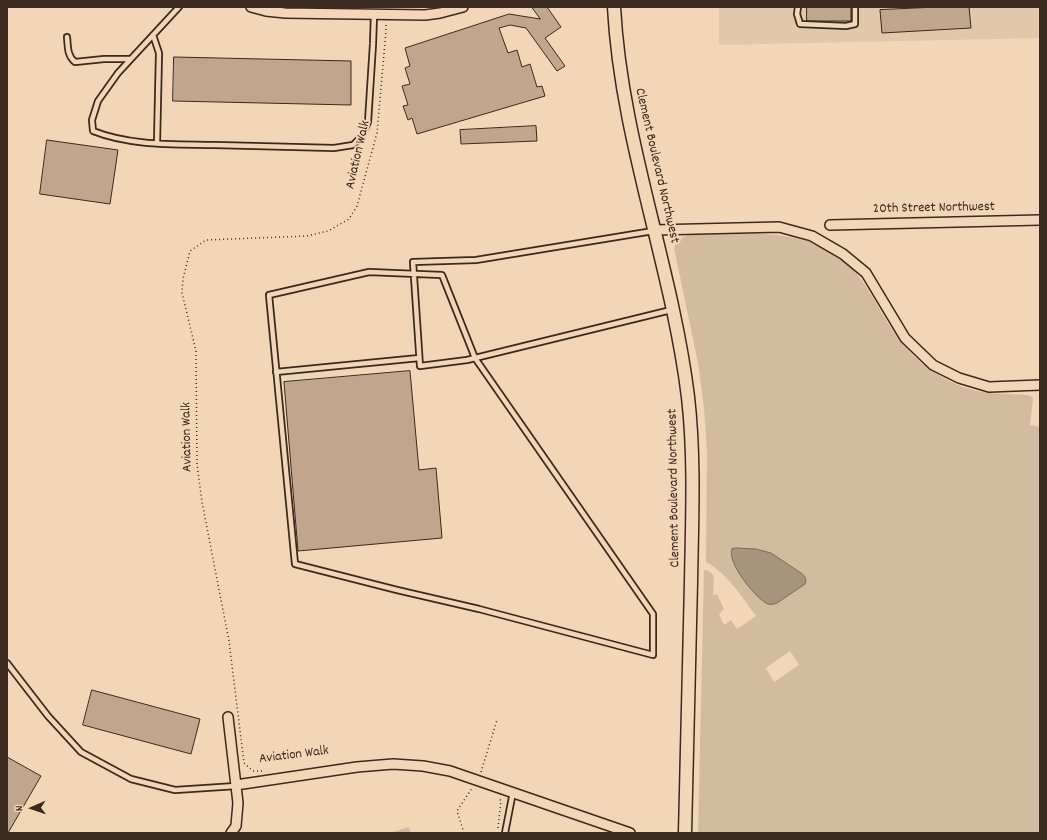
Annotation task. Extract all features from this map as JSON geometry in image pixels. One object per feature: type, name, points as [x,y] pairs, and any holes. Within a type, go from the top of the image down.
[{"type":"street","points":[[251,7],[266,11],[285,13],[425,15],[463,7]]},
{"type":"street","name":"Clement Boulevard Northwest","points":[[614,7],[622,82],[641,177],[655,230],[682,356],[692,443],[692,520],[685,833]]},
{"type":"street","name":"20th Street Northwest","points":[[830,225],[1040,220]]},
{"type":"street","points":[[655,230],[779,227],[812,236],[843,254],[866,273],[905,338],[933,365],[959,378],[990,387],[1040,386]]},
{"type":"street","points":[[228,717],[238,803],[236,826],[231,833]]},
{"type":"street","points":[[236,786],[356,767],[393,764],[422,766],[450,771],[630,833]]},
{"type":"lane","points":[[179,7],[118,72],[98,101],[92,120],[93,131],[107,136],[140,142],[157,143],[334,148],[353,145],[362,136],[368,122],[374,14]]},
{"type":"lane","points":[[798,7],[800,24],[846,26],[855,24],[855,7]]},
{"type":"lane","points":[[153,35],[159,53],[157,143]]},
{"type":"lane","points":[[67,37],[69,54],[71,59],[75,62],[104,59],[130,59]]},
{"type":"lane","points":[[655,230],[476,260],[413,262],[420,366],[475,358],[673,310]]},
{"type":"lane","points":[[369,272],[414,274],[442,276],[475,358],[654,614],[654,655],[478,608],[397,590],[295,564],[269,295],[369,272]]},
{"type":"lane","points":[[276,372],[419,358]]},
{"type":"lane","points":[[7,663],[48,716],[80,752],[131,779],[175,790],[236,786]]},
{"type":"lane","points":[[505,833],[513,792]]},
{"type":"path","name":"Aviation Walk","points":[[262,771],[253,771],[244,763],[229,641],[202,502],[197,464],[196,351],[182,293],[183,279],[190,251],[206,240],[307,236],[328,232],[349,219],[357,206],[377,133],[386,31],[385,14]]},
{"type":"path","points":[[481,772],[497,720]]},
{"type":"path","points":[[464,833],[457,811],[472,788],[477,790]]},
{"type":"path","points":[[498,796],[501,801],[498,831]]},
{"type":"shaded area","points":[[719,7],[1040,7],[1040,38],[719,45]]},
{"type":"shaded area","points":[[691,234],[764,234],[800,239],[817,245],[833,253],[850,266],[863,282],[893,331],[914,356],[927,367],[955,384],[971,389],[988,393],[1027,395],[1031,396],[1033,399],[1030,425],[1040,427],[1040,833],[698,833],[704,570],[709,571],[714,576],[713,595],[717,594],[724,609],[719,614],[724,625],[731,620],[737,629],[756,616],[728,579],[706,562],[707,452],[704,408],[698,363],[674,248],[678,240]],"holes":[[[790,651],[799,665],[774,682],[766,668]]]},
{"type":"shaded area","points":[[732,549],[756,549],[771,553],[805,576],[805,584],[777,603],[768,604],[756,595],[743,580],[733,562],[731,555]]},
{"type":"shaded area","points":[[409,827],[411,833],[393,833],[393,832]]},
{"type":"building","points":[[532,7],[547,7],[561,27],[545,38],[565,66],[557,71],[526,28],[510,25],[499,28],[508,53],[517,50],[522,67],[530,64],[537,87],[542,86],[545,96],[417,134],[412,118],[408,120],[403,106],[408,105],[402,86],[410,84],[405,68],[410,66],[405,48],[509,14],[540,19]]},
{"type":"building","points":[[807,7],[851,7],[851,21],[807,21]]},
{"type":"building","points":[[969,7],[971,28],[882,33],[880,10]]},
{"type":"building","points":[[174,57],[351,61],[351,105],[173,101]]},
{"type":"building","points":[[536,126],[537,141],[461,144],[460,130]]},
{"type":"building","points":[[47,140],[118,150],[110,204],[40,194]]},
{"type":"building","points":[[410,371],[419,470],[436,468],[442,538],[298,551],[284,382]]},
{"type":"building","points":[[92,690],[200,719],[191,754],[83,725]]},
{"type":"building","points":[[7,757],[41,776],[8,833],[7,833]]}]
